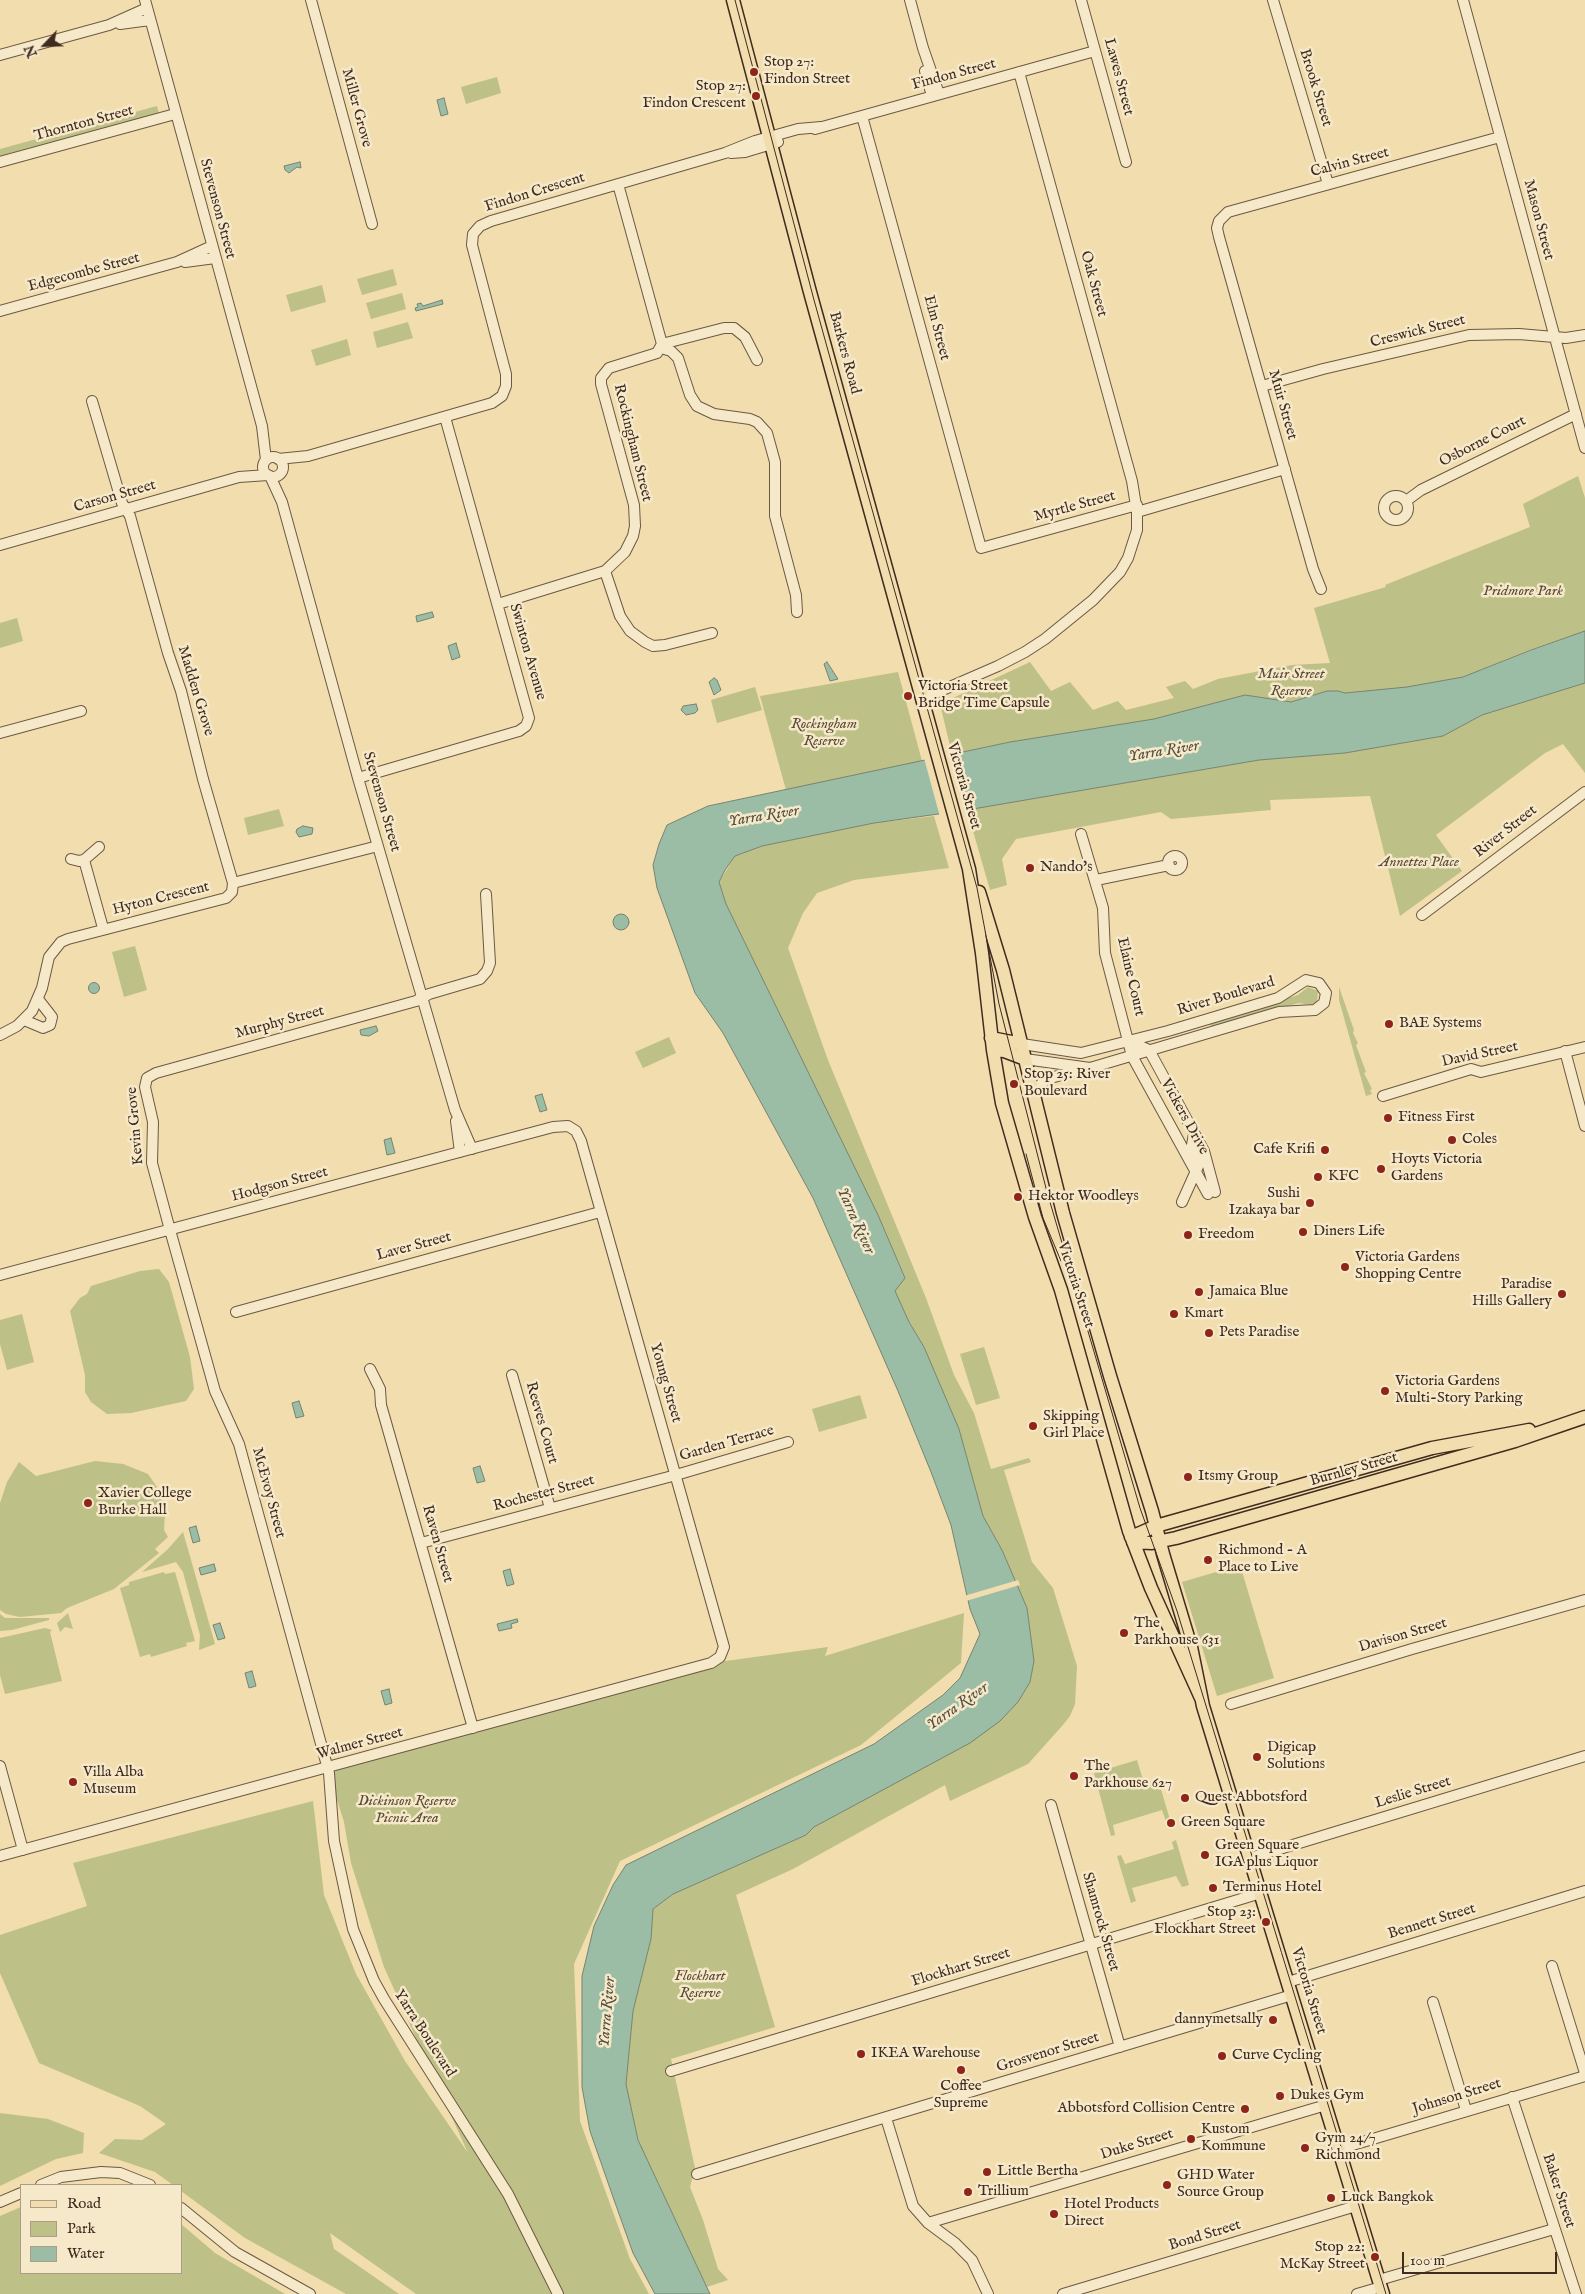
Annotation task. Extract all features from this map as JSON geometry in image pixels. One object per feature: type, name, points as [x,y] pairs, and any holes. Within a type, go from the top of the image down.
[{"type":"main road","name":"Barkers Road","points":[[732,0],[926,713]]},
{"type":"main road","name":"Victoria Street","points":[[926,713],[969,869],[988,920],[1022,1044],[1063,1213],[1191,1647],[1201,1698],[1381,2287]]},
{"type":"main road","name":"Victoria Street","points":[[969,869],[982,953],[992,1044],[1002,1103],[1032,1209],[1061,1290],[1132,1539],[1201,1698]]},
{"type":"main road","points":[[992,1044],[1022,1044]]},
{"type":"main road","points":[[992,1044],[1025,1059]]},
{"type":"main road","name":"Burnley Street","points":[[1132,1539],[1160,1542],[1437,1463],[1585,1417]]},
{"type":"main road","name":"Burnley Street","points":[[1132,1539],[1156,1526],[1432,1448],[1556,1426]]},
{"type":"main road","points":[[1432,1448],[1437,1463]]},
{"type":"main road","points":[[1307,1482],[1310,1500]]},
{"type":"street","name":"Miller Grove","points":[[311,0],[372,224]]},
{"type":"street","points":[[910,0],[936,95]]},
{"type":"street","name":"Lawes Street","points":[[1082,0],[1126,162]]},
{"type":"street","name":"Brook Street","points":[[1272,0],[1328,184]]},
{"type":"street","name":"Mason Street","points":[[1463,0],[1585,448]]},
{"type":"street","points":[[109,25],[146,4]]},
{"type":"street","name":"Stevenson Street","points":[[146,4],[271,460]]},
{"type":"street","points":[[0,55],[109,25],[150,20]]},
{"type":"street","name":"Findon Street","points":[[771,141],[1095,51]]},
{"type":"street","name":"Oak Street","points":[[922,699],[998,666],[1045,639],[1093,600],[1114,579],[1128,558],[1137,530],[1137,508],[1132,481],[1019,72]]},
{"type":"street","name":"Thornton Street","points":[[0,162],[175,114]]},
{"type":"street","name":"Elm Street","points":[[862,116],[981,548]]},
{"type":"street","name":"Calvin Street","points":[[1217,228],[1221,217],[1228,212],[1500,137]]},
{"type":"street","name":"Findon Crescent","points":[[492,403],[502,396],[505,391],[506,374],[473,252],[473,234],[480,226],[490,221],[726,153],[745,152],[771,141]]},
{"type":"street","points":[[618,184],[662,346],[678,358],[690,395],[697,406],[714,414],[750,419],[757,422],[767,433],[775,462],[773,505],[796,595],[797,612]]},
{"type":"street","name":"Muir Street","points":[[1217,228],[1313,569],[1321,589]]},
{"type":"street","name":"Edgecombe Street","points":[[0,312],[177,262],[212,246]]},
{"type":"street","name":"Edgecombe Street","points":[[177,262],[216,258]]},
{"type":"street","points":[[662,346],[724,328],[734,328],[744,337],[757,360]]},
{"type":"street","name":"Creswick Street","points":[[1262,386],[1323,369],[1469,335],[1519,334],[1574,338],[1585,335]]},
{"type":"street","name":"Rockingham Street","points":[[498,604],[605,571],[619,560],[630,545],[635,526],[635,516],[601,378],[609,368],[653,355],[662,346]]},
{"type":"street","name":"Madden Grove","points":[[92,401],[122,503],[130,516],[168,652],[181,691],[203,779],[233,883]]},
{"type":"street","name":"Carson Street","points":[[239,477],[271,460],[308,456],[492,403]]},
{"type":"street","name":"Osborne Court","points":[[1406,501],[1421,490],[1576,414]]},
{"type":"street","name":"Swinton Avenue","points":[[358,778],[519,731],[526,726],[529,713],[445,417]]},
{"type":"street","name":"Carson Street","points":[[0,546],[239,477],[275,474],[308,456]]},
{"type":"street","points":[[271,460],[282,463],[275,474],[264,471],[271,460]]},
{"type":"street","name":"Myrtle Street","points":[[981,548],[1285,468]]},
{"type":"street","name":"Stevenson Street","points":[[275,474],[358,778],[422,998],[455,1110],[472,1149]]},
{"type":"street","points":[[605,571],[624,624],[645,642],[653,646],[666,646],[712,632]]},
{"type":"street","points":[[0,733],[82,711]]},
{"type":"street","name":"River Street","points":[[1422,915],[1585,792]]},
{"type":"street","name":"Elaine Court","points":[[1081,834],[1104,912],[1106,953],[1132,1056]]},
{"type":"street","points":[[71,859],[84,860],[100,846]]},
{"type":"street","points":[[233,883],[378,846]]},
{"type":"street","points":[[84,860],[103,928]]},
{"type":"street","points":[[1096,880],[1168,865]]},
{"type":"street","name":"Hyton Crescent","points":[[0,1035],[24,1020],[38,999],[46,965],[55,949],[68,939],[103,928],[226,898],[232,892],[233,883]]},
{"type":"street","name":"Murphy Street","points":[[147,1078],[156,1073],[422,998],[475,981],[487,971],[490,963],[486,894]]},
{"type":"street","name":"River Boulevard","points":[[1022,1044],[1081,1053],[1168,1031],[1281,997],[1306,980],[1318,982],[1325,991],[1324,1003],[1315,1010],[1279,1012],[1132,1056],[1049,1078],[1042,1083],[1034,1096]]},
{"type":"street","points":[[24,1020],[43,1028],[50,1024],[52,1017],[38,999]]},
{"type":"street","points":[[1198,1022],[1201,1035]]},
{"type":"street","points":[[1168,1031],[1172,1044]]},
{"type":"street","points":[[1129,1041],[1150,1050]]},
{"type":"street","name":"David Street","points":[[1383,1096],[1471,1069],[1481,1072],[1566,1050],[1585,1047]]},
{"type":"street","name":"Vickers Drive","points":[[1132,1056],[1196,1169],[1212,1193],[1204,1152],[1150,1050]]},
{"type":"street","points":[[1566,1050],[1585,1126]]},
{"type":"street","name":"River Boulevard","points":[[1025,1059],[1090,1068]]},
{"type":"street","name":"Kevin Grove","points":[[147,1078],[145,1087],[154,1129],[151,1156],[170,1230]]},
{"type":"street","name":"Stevenson Street","points":[[455,1110],[460,1152]]},
{"type":"street","points":[[1171,1124],[1184,1117]]},
{"type":"street","name":"Hodgson Street","points":[[0,1275],[553,1127],[568,1126]]},
{"type":"street","name":"Young Street","points":[[568,1126],[579,1136],[676,1475],[722,1641],[723,1652]]},
{"type":"street","points":[[1182,1202],[1200,1161],[1192,1145],[1194,1134]]},
{"type":"street","name":"Laver Street","points":[[236,1312],[600,1212]]},
{"type":"street","name":"McEvoy Street","points":[[170,1230],[215,1391],[238,1444],[327,1768]]},
{"type":"street","name":"Raven Street","points":[[370,1370],[380,1389],[381,1405],[473,1728]]},
{"type":"street","name":"Reeves Court","points":[[512,1375],[550,1508]]},
{"type":"street","name":"Garden Terrace","points":[[676,1475],[788,1442]]},
{"type":"street","name":"Rochester Street","points":[[421,1543],[676,1475]]},
{"type":"street","name":"Davison Street","points":[[1231,1704],[1421,1646],[1585,1600]]},
{"type":"street","name":"Walmer Street","points":[[0,1856],[712,1663],[723,1652]]},
{"type":"street","name":"Leslie Street","points":[[1250,1858],[1585,1756]]},
{"type":"street","points":[[0,1766],[23,1850]]},
{"type":"street","name":"Yarra Boulevard","points":[[327,1768],[338,1868],[353,1929],[374,1980],[508,2194],[558,2294]]},
{"type":"street","name":"Shamrock Street","points":[[1051,1805],[1120,2047]]},
{"type":"street","name":"Bennett Street","points":[[1288,1982],[1585,1892]]},
{"type":"street","name":"Flockhart Street","points":[[671,2071],[1260,1893]]},
{"type":"street","points":[[1552,1966],[1585,2074]]},
{"type":"street","name":"Grosvenor Street","points":[[697,2174],[1292,1995]]},
{"type":"street","points":[[1433,2002],[1466,2110]]},
{"type":"street","name":"Johnson Street","points":[[1339,2149],[1585,2074]]},
{"type":"street","name":"Baker Street","points":[[1512,2097],[1576,2294]]},
{"type":"street","name":"Duke Street","points":[[928,2223],[1326,2105]]},
{"type":"street","points":[[886,2118],[913,2206],[928,2223],[955,2243],[972,2260],[988,2294]]},
{"type":"street","points":[[43,2184],[61,2177],[101,2172],[120,2174],[147,2184]]},
{"type":"street","points":[[0,2202],[20,2193]]},
{"type":"street","name":"Bond Street","points":[[1063,2294],[1356,2206]]},
{"type":"street","points":[[182,2209],[236,2252],[310,2294]]},
{"type":"street","points":[[1357,2294],[1554,2229]]},
{"type":"green space","points":[[497,77],[501,93],[466,104],[461,87]]},
{"type":"green space","points":[[157,106],[159,114],[0,158],[0,149]]},
{"type":"green space","points":[[393,269],[397,285],[362,295],[357,279]]},
{"type":"green space","points":[[322,285],[326,302],[291,312],[286,295]]},
{"type":"green space","points":[[402,293],[406,309],[371,319],[366,303]]},
{"type":"green space","points":[[408,322],[413,338],[377,348],[373,332]]},
{"type":"green space","points":[[347,339],[351,355],[316,366],[311,350]]},
{"type":"green space","name":"Pridmore Park","points":[[1578,476],[1585,498],[1585,631],[1532,649],[1463,677],[1405,688],[1345,693],[1327,691],[1291,702],[1245,695],[1154,719],[1010,742],[952,754],[940,704],[1030,662],[1051,691],[1070,682],[1093,710],[1118,701],[1126,710],[1174,698],[1166,687],[1185,681],[1193,689],[1218,679],[1292,665],[1330,663],[1314,608],[1386,587],[1385,585],[1530,527],[1523,504]]},
{"type":"green space","points":[[17,618],[23,641],[0,648],[0,623]]},
{"type":"green space","name":"Rockingham Reserve","points":[[898,672],[922,761],[786,790],[760,696]]},
{"type":"green space","name":"Annettes Place","points":[[1585,683],[1585,773],[1563,744],[1545,753],[1436,835],[1462,871],[1400,916],[1370,796],[1270,800],[1271,810],[1171,819],[1161,812],[1016,839],[1002,859],[1007,885],[990,890],[967,810],[1259,760],[1345,753],[1443,736],[1482,715]]},
{"type":"green space","points":[[755,687],[762,710],[717,723],[711,700]]},
{"type":"green space","points":[[279,809],[284,826],[248,835],[244,818]]},
{"type":"green space","name":"Flockhart Reserve","points":[[934,816],[949,868],[854,880],[817,893],[803,913],[788,948],[828,1060],[926,1298],[954,1375],[974,1413],[991,1469],[1029,1458],[1031,1462],[1004,1470],[1032,1562],[1053,1588],[1077,1666],[1075,1704],[1070,1716],[1028,1764],[950,1801],[945,1785],[793,1869],[736,1895],[775,2027],[671,2059],[695,2168],[690,2187],[703,2220],[718,2269],[728,2280],[707,2287],[638,2140],[626,2084],[633,2011],[651,1939],[653,1909],[673,1894],[806,1835],[814,1827],[890,1785],[1018,1702],[1030,1682],[1034,1661],[1027,1608],[1002,1550],[983,1516],[959,1429],[924,1347],[909,1322],[895,1291],[905,1277],[878,1215],[726,904],[719,882],[735,856],[762,846],[874,823]]},
{"type":"green space","points":[[135,946],[147,990],[124,997],[112,952]]},
{"type":"green space","points":[[1308,987],[1318,991],[1317,1002],[1311,1005],[1299,1003],[1213,1027],[1210,1025],[1211,1022],[1298,995]]},
{"type":"green space","points":[[1339,987],[1354,1030],[1353,1033],[1358,1043],[1356,1045],[1366,1072],[1364,1073],[1372,1089],[1370,1090],[1372,1094],[1366,1096],[1339,1000]]},
{"type":"green space","points":[[669,1037],[676,1053],[643,1068],[635,1052]]},
{"type":"green space","points":[[159,1269],[169,1282],[190,1357],[194,1389],[186,1401],[131,1413],[107,1414],[91,1402],[85,1392],[85,1375],[70,1311],[80,1298],[87,1294],[91,1286],[140,1271]]},
{"type":"green space","points":[[22,1314],[34,1362],[7,1370],[0,1344],[0,1320]]},
{"type":"green space","points":[[984,1347],[1000,1398],[976,1405],[960,1354]]},
{"type":"green space","points":[[860,1395],[867,1418],[819,1432],[812,1409]]},
{"type":"green space","points":[[95,1461],[123,1464],[148,1474],[159,1490],[165,1513],[164,1530],[168,1537],[155,1549],[159,1553],[114,1589],[67,1608],[61,1613],[20,1617],[6,1614],[0,1610],[0,1503],[7,1482],[19,1462],[36,1476]]},
{"type":"green space","points":[[183,1532],[215,1644],[199,1650],[200,1635],[183,1572],[176,1562],[142,1572],[168,1549]]},
{"type":"green space","points":[[1240,1565],[1274,1678],[1217,1696],[1182,1582]]},
{"type":"green space","points":[[164,1572],[165,1574],[175,1572],[195,1641],[186,1643],[187,1646],[151,1657],[150,1654],[140,1657],[120,1588],[129,1585],[129,1582]]},
{"type":"green space","points":[[68,1613],[73,1629],[65,1627],[60,1632],[57,1623]]},
{"type":"green space","name":"Dickinson Reserve Picnic Area","points":[[964,1613],[961,1663],[861,1745],[620,1861],[574,1964],[580,2121],[630,2259],[649,2294],[416,2294],[330,2233],[334,2249],[399,2294],[346,2294],[245,2238],[182,2192],[182,2184],[172,2184],[155,2172],[99,2153],[115,2139],[142,2140],[166,2124],[140,2106],[39,2063],[0,1973],[0,1935],[87,1906],[73,1863],[313,1801],[324,1895],[356,1974],[405,2061],[468,2153],[384,1967],[351,1863],[344,1822],[327,1768],[711,1663],[828,1647],[825,1656]]},
{"type":"green space","points":[[0,1614],[5,1618],[49,1618],[49,1620],[12,1630],[0,1631]]},
{"type":"green space","points":[[45,1628],[52,1630],[50,1632],[62,1681],[5,1694],[0,1675],[0,1638]]},
{"type":"green space","points":[[1137,1760],[1144,1783],[1158,1779],[1170,1820],[1166,1821],[1162,1810],[1113,1825],[1115,1835],[1111,1836],[1094,1773]]},
{"type":"green space","points":[[1176,1840],[1189,1885],[1182,1887],[1176,1876],[1132,1888],[1136,1901],[1131,1903],[1117,1856],[1121,1855],[1125,1864],[1174,1849],[1172,1842]]},
{"type":"green space","points":[[0,2113],[48,2119],[84,2133],[83,2153],[56,2159],[0,2186]]},
{"type":"green space","points":[[20,2207],[20,2274],[182,2274],[182,2225],[215,2253],[285,2294],[0,2294],[0,2216]]},
{"type":"water","points":[[444,98],[448,114],[441,116],[437,100]]},
{"type":"water","points":[[300,162],[301,168],[297,167],[289,173],[285,170],[284,166]]},
{"type":"water","points":[[442,300],[443,304],[416,311],[417,304],[421,303],[423,306]]},
{"type":"water","points":[[432,612],[434,617],[417,622],[416,616]]},
{"type":"water","name":"Yarra River","points":[[1585,631],[1585,683],[1482,715],[1443,736],[1345,753],[1259,760],[967,810],[874,823],[762,846],[735,856],[725,870],[719,882],[726,904],[878,1215],[905,1278],[895,1291],[909,1322],[924,1347],[959,1429],[983,1516],[1002,1550],[1027,1608],[1034,1661],[1030,1682],[1018,1702],[1000,1721],[970,1743],[814,1827],[806,1835],[673,1894],[653,1909],[651,1939],[633,2011],[626,2084],[638,2140],[710,2294],[655,2294],[633,2253],[613,2197],[590,2131],[582,2087],[582,1976],[594,1926],[613,1885],[626,1865],[874,1744],[943,1695],[960,1678],[980,1634],[970,1609],[951,1525],[931,1472],[898,1391],[813,1198],[723,1033],[695,993],[657,888],[653,865],[667,825],[708,806],[1010,742],[1154,719],[1245,695],[1291,702],[1327,691],[1345,693],[1407,687],[1463,677]]},
{"type":"water","points":[[456,643],[460,657],[452,660],[448,646]]},
{"type":"water","points":[[827,662],[838,679],[830,681],[824,664]]},
{"type":"water","points":[[714,678],[717,680],[721,690],[714,695],[709,682]]},
{"type":"water","points":[[696,704],[698,710],[695,713],[686,715],[681,710],[683,706]]},
{"type":"water","points":[[303,826],[313,828],[312,834],[299,837],[296,832],[297,829]]},
{"type":"water","points":[[621,914],[629,922],[621,930],[613,922]]},
{"type":"water","points":[[94,982],[100,988],[94,994],[88,988]]},
{"type":"water","points":[[376,1026],[378,1031],[369,1036],[361,1035],[360,1030]]},
{"type":"water","points":[[542,1094],[547,1110],[540,1112],[535,1096]]},
{"type":"water","points":[[391,1138],[395,1153],[387,1155],[384,1140]]},
{"type":"water","points":[[299,1401],[304,1416],[296,1418],[292,1403]]},
{"type":"water","points":[[480,1466],[485,1481],[477,1483],[473,1468]]},
{"type":"water","points":[[196,1526],[200,1541],[193,1543],[189,1528]]},
{"type":"water","points":[[214,1564],[216,1571],[201,1575],[199,1568]]},
{"type":"water","points":[[510,1569],[514,1584],[507,1586],[503,1571]]},
{"type":"water","points":[[517,1619],[518,1622],[511,1624],[512,1628],[499,1631],[497,1624]]},
{"type":"water","points":[[220,1623],[225,1638],[218,1640],[213,1625]]},
{"type":"water","points":[[252,1671],[256,1686],[249,1688],[245,1673]]},
{"type":"water","points":[[389,1689],[392,1703],[385,1705],[381,1691]]},
{"type":"pier","points":[[951,752],[968,813],[940,817],[924,758]]},
{"type":"pier","points":[[1018,1580],[1020,1585],[966,1601],[964,1596]]},
{"type":"tram line","points":[[735,0],[814,300],[977,888],[999,1004],[1047,1192],[1140,1508],[1177,1611],[1386,2294]]},
{"type":"tram line","points":[[1026,1154],[1043,1218],[1061,1261]]},
{"type":"place","name":"Stop 27: Findon Street","points":[[754,72]]},
{"type":"place","name":"Stop 27: Findon Crescent","points":[[756,96]]},
{"type":"place","name":"Victoria Street Bridge Time Capsule","points":[[908,696]]},
{"type":"place","name":"Nando's","points":[[1030,868]]},
{"type":"place","name":"BAE Systems","points":[[1389,1024]]},
{"type":"place","name":"Stop 25: River Boulevard","points":[[1014,1084]]},
{"type":"place","name":"Fitness First","points":[[1388,1118]]},
{"type":"place","name":"Coles","points":[[1452,1140]]},
{"type":"place","name":"Cafe Krifi","points":[[1325,1150]]},
{"type":"place","name":"Hoyts Victoria Gardens","points":[[1381,1169]]},
{"type":"place","name":"KFC","points":[[1318,1177]]},
{"type":"place","name":"Hektor Woodleys","points":[[1018,1197]]},
{"type":"place","name":"Sushi Izakaya bar","points":[[1310,1203]]},
{"type":"place","name":"Diners Life","points":[[1303,1232]]},
{"type":"place","name":"Freedom","points":[[1188,1235]]},
{"type":"place","name":"Victoria Gardens Shopping Centre","points":[[1345,1267]]},
{"type":"place","name":"Jamaica Blue","points":[[1199,1292]]},
{"type":"place","name":"Paradise Hills Gallery","points":[[1562,1294]]},
{"type":"place","name":"Kmart","points":[[1174,1314]]},
{"type":"place","name":"Pets Paradise","points":[[1209,1333]]},
{"type":"place","name":"Victoria Gardens Multi-Story Parking","points":[[1385,1391]]},
{"type":"place","name":"Skipping Girl Place","points":[[1033,1426]]},
{"type":"place","name":"Itsmy Group","points":[[1188,1477]]},
{"type":"place","name":"Xavier College Burke Hall","points":[[88,1503]]},
{"type":"place","name":"Richmond - A Place to Live","points":[[1208,1560]]},
{"type":"place","name":"The Parkhouse 631","points":[[1124,1633]]},
{"type":"place","name":"Digicap Solutions","points":[[1257,1757]]},
{"type":"place","name":"The Parkhouse 627","points":[[1074,1776]]},
{"type":"place","name":"Villa Alba Museum","points":[[73,1782]]},
{"type":"place","name":"Quest Abbotsford","points":[[1185,1798]]},
{"type":"place","name":"Green Square","points":[[1171,1823]]},
{"type":"place","name":"Green Square IGA plus Liquor","points":[[1205,1855]]},
{"type":"place","name":"Terminus Hotel","points":[[1213,1888]]},
{"type":"place","name":"Stop 23: Flockhart Street","points":[[1266,1922]]},
{"type":"place","name":"dannymetsally","points":[[1273,2020]]},
{"type":"place","name":"IKEA Warehouse","points":[[861,2054]]},
{"type":"place","name":"Curve Cycling","points":[[1222,2056]]},
{"type":"place","name":"Coffee Supreme","points":[[961,2070]]},
{"type":"place","name":"Dukes Gym","points":[[1280,2096]]},
{"type":"place","name":"Abbotsford Collision Centre","points":[[1245,2109]]},
{"type":"place","name":"Kustom Kommune","points":[[1191,2139]]},
{"type":"place","name":"Gym 24/7 Richmond","points":[[1305,2148]]},
{"type":"place","name":"Little Bertha","points":[[987,2172]]},
{"type":"place","name":"GHD Water Source Group","points":[[1167,2185]]},
{"type":"place","name":"Trillium","points":[[968,2192]]},
{"type":"place","name":"Luck Bangkok","points":[[1331,2198]]},
{"type":"place","name":"Hotel Products Direct","points":[[1054,2214]]},
{"type":"place","name":"Stop 22: McKay Street","points":[[1375,2257]]},
{"type":"park label","name":"Muir Street Reserve","points":[[1291,684]]}]
